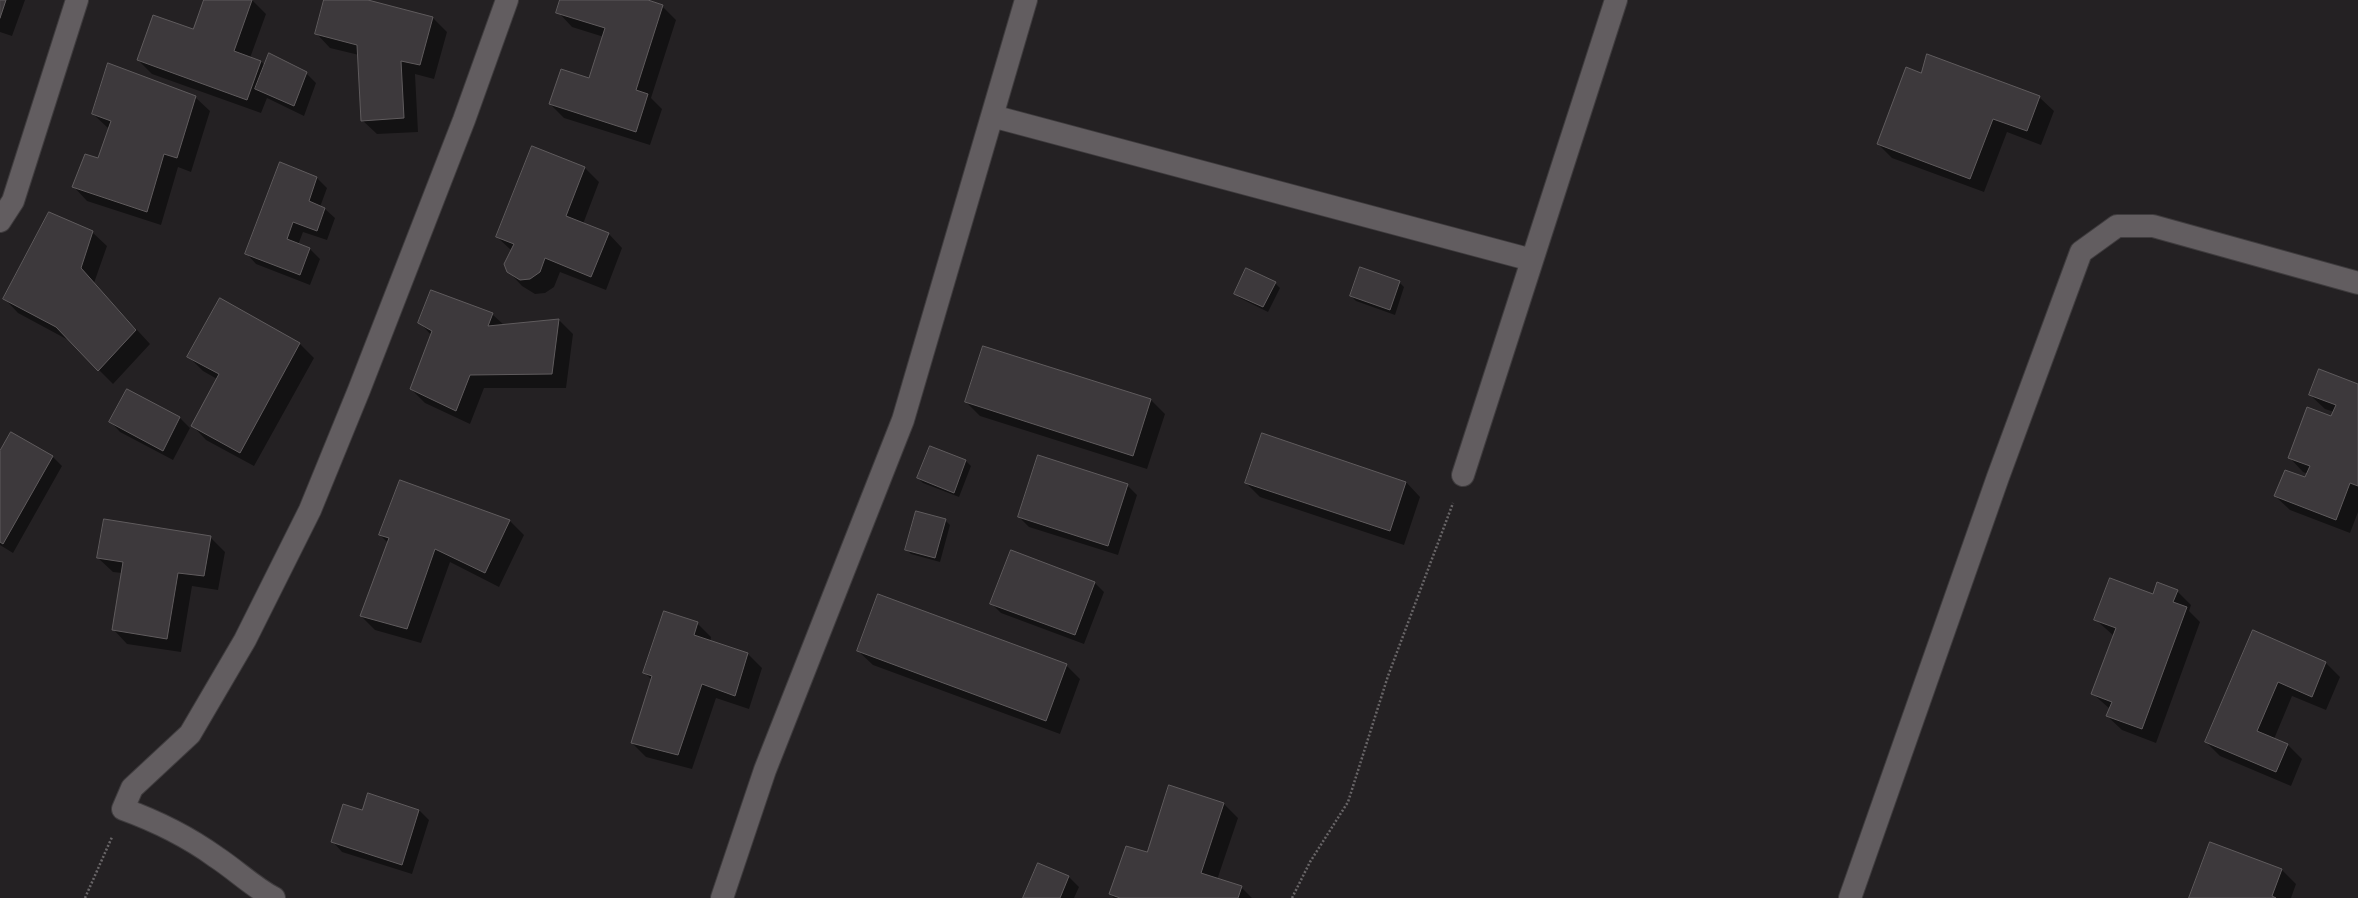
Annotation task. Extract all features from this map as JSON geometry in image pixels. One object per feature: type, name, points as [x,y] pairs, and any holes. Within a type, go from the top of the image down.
[{"type":"street","points":[[0,221],[13,201],[77,0]]},
{"type":"street","points":[[274,898],[261,891],[216,856],[161,823],[124,808],[132,788],[190,734],[245,640],[310,510],[362,383],[464,120],[507,0]]},
{"type":"street","points":[[722,898],[765,770],[903,420],[1026,0]]},
{"type":"street","points":[[1463,474],[1616,0]]},
{"type":"street","points":[[992,116],[1532,260]]},
{"type":"street","points":[[1850,898],[1998,477],[2081,252],[2117,226],[2153,226],[2358,283]]},
{"type":"path","points":[[1292,898],[1310,862],[1348,802],[1388,676],[1463,474]]},
{"type":"path","points":[[85,898],[124,808]]},
{"type":"building","points":[[0,0],[6,0],[0,18]]},
{"type":"building","points":[[204,0],[252,0],[234,51],[261,61],[247,100],[137,60],[153,15],[193,29]]},
{"type":"building","points":[[324,0],[368,0],[433,17],[420,65],[401,61],[404,118],[361,121],[357,45],[315,34]]},
{"type":"building","points":[[560,0],[648,0],[663,5],[636,90],[648,94],[636,132],[549,104],[561,69],[589,78],[605,28],[556,13]]},
{"type":"building","points":[[269,53],[307,72],[294,106],[255,89]]},
{"type":"building","points":[[1927,54],[2040,96],[2027,131],[1993,119],[1970,179],[1877,144],[1906,67],[1921,73]]},
{"type":"building","points":[[108,63],[196,96],[177,158],[164,154],[147,212],[72,187],[85,154],[98,158],[111,121],[92,114]]},
{"type":"building","points":[[532,146],[585,167],[566,216],[609,233],[591,277],[545,258],[540,272],[530,279],[520,280],[507,272],[504,264],[514,244],[496,237]]},
{"type":"building","points":[[280,162],[317,177],[309,201],[325,208],[317,231],[293,222],[287,239],[310,248],[300,275],[245,254]]},
{"type":"building","points":[[49,212],[93,231],[81,268],[136,330],[98,371],[56,327],[3,299]]},
{"type":"building","points":[[1360,267],[1400,281],[1390,310],[1350,296]]},
{"type":"building","points":[[1246,268],[1276,282],[1263,307],[1234,294]]},
{"type":"building","points":[[431,290],[493,313],[488,326],[559,319],[552,374],[470,375],[456,411],[410,389],[432,331],[418,323]]},
{"type":"building","points":[[220,298],[300,343],[240,453],[191,426],[219,374],[187,357]]},
{"type":"building","points":[[983,346],[1151,399],[1133,456],[965,402]]},
{"type":"building","points":[[2319,369],[2358,384],[2358,486],[2350,483],[2336,520],[2274,496],[2285,470],[2305,477],[2310,466],[2288,458],[2307,407],[2331,416],[2336,405],[2309,395]]},
{"type":"building","points":[[127,389],[180,417],[163,451],[109,422]]},
{"type":"building","points":[[11,432],[53,456],[3,544],[0,542],[0,451]]},
{"type":"building","points":[[1262,433],[1406,482],[1390,531],[1245,483]]},
{"type":"building","points":[[930,446],[966,460],[954,493],[917,478]]},
{"type":"building","points":[[1038,455],[1128,484],[1108,546],[1018,517]]},
{"type":"building","points":[[400,480],[510,520],[485,573],[435,549],[407,629],[360,616],[389,538],[379,535]]},
{"type":"building","points":[[916,511],[946,519],[935,558],[905,550]]},
{"type":"building","points":[[104,519],[211,536],[204,576],[178,573],[167,639],[112,630],[123,562],[97,558]]},
{"type":"building","points":[[1011,550],[1095,582],[1075,635],[990,604]]},
{"type":"building","points":[[2110,578],[2153,594],[2157,582],[2178,590],[2173,602],[2187,607],[2142,729],[2106,716],[2112,702],[2091,694],[2116,628],[2094,620]]},
{"type":"building","points":[[878,594],[1067,664],[1046,721],[857,651]]},
{"type":"building","points":[[664,611],[698,622],[694,635],[748,653],[735,696],[702,684],[678,755],[631,743],[652,676],[643,673]]},
{"type":"building","points":[[2253,630],[2326,662],[2312,697],[2278,682],[2257,731],[2288,744],[2276,772],[2205,742]]},
{"type":"building","points":[[1169,785],[1224,803],[1201,873],[1242,886],[1238,898],[1120,898],[1109,894],[1126,846],[1147,852]]},
{"type":"building","points":[[368,793],[419,810],[402,865],[331,842],[343,804],[362,810]]},
{"type":"building","points":[[2210,842],[2282,869],[2272,896],[2276,898],[2189,898]]},
{"type":"building","points":[[1038,863],[1069,876],[1060,898],[1023,898]]}]
